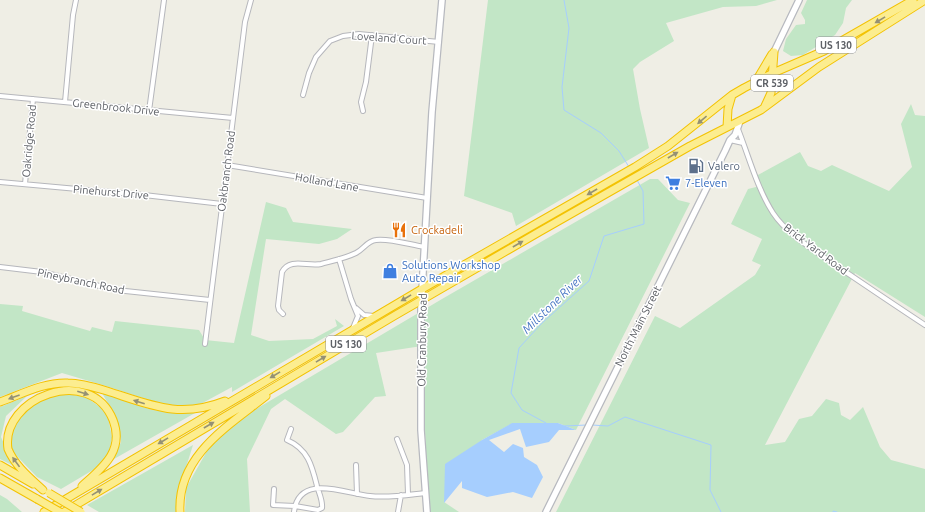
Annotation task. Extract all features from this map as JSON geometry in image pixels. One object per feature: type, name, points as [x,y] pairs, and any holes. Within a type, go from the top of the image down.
[{"type":"highway","name":"US 130","points":[[44,512],[377,315],[635,167],[668,146],[732,95],[773,73],[824,51],[913,0]]},
{"type":"highway","name":"US 130","points":[[64,512],[421,300],[690,146],[761,110],[829,61],[925,0]]},
{"type":"highway","points":[[773,56],[777,65],[788,67]]},
{"type":"highway","name":"CR 539","points":[[761,110],[766,104],[771,93],[773,56]]},
{"type":"highway","name":"CR 539","points":[[758,81],[773,56]]},
{"type":"highway","points":[[758,81],[769,85],[771,93]]},
{"type":"highway","points":[[727,127],[732,95]]},
{"type":"highway","points":[[728,115],[734,121],[740,121]]},
{"type":"highway","points":[[180,512],[180,496],[184,481],[199,454],[217,435],[289,378]]},
{"type":"highway","points":[[0,402],[42,386],[68,383],[90,386],[158,408],[178,411],[204,408],[244,394]]},
{"type":"highway","points":[[46,492],[23,471],[12,457],[5,438],[9,419],[16,410],[36,397],[44,394],[60,391],[82,393],[95,398],[109,412],[116,430],[115,443],[111,456],[104,466],[70,497]]},
{"type":"highway","points":[[0,465],[81,512]]},
{"type":"highway","points":[[0,479],[60,512]]},
{"type":"street","points":[[65,102],[73,15],[76,0]]},
{"type":"street","points":[[149,110],[164,0]]},
{"type":"street","name":"Oakbranch Road","points":[[205,344],[244,28],[251,0]]},
{"type":"street","name":"Old Cranbury Road","points":[[426,512],[421,430],[421,300],[432,112],[442,0]]},
{"type":"street","name":"CR 539","points":[[773,56],[799,0]]},
{"type":"street","name":"Loveland Court","points":[[303,95],[316,57],[330,41],[352,34],[439,42]]},
{"type":"street","points":[[363,110],[361,102],[366,82],[372,35]]},
{"type":"street","name":"Greenbrook Drive","points":[[0,96],[232,118]]},
{"type":"street","name":"Oakridge Road","points":[[25,184],[33,99]]},
{"type":"street","points":[[738,129],[740,121]]},
{"type":"street","points":[[727,127],[730,140],[743,143]]},
{"type":"street","name":"North Main Street","points":[[546,512],[730,140],[738,129]]},
{"type":"street","name":"Brick Yard Road","points":[[738,129],[766,200],[782,225],[797,238],[846,272],[925,324]]},
{"type":"street","name":"Holland Lane","points":[[227,165],[427,198]]},
{"type":"street","name":"Pinehurst Drive","points":[[0,182],[144,194],[222,204]]},
{"type":"street","points":[[283,314],[279,310],[278,306],[282,272],[286,266],[293,263],[316,265],[339,259],[356,253],[367,244],[375,240],[425,247]]},
{"type":"street","points":[[339,259],[351,299],[358,316],[352,330]]},
{"type":"street","name":"Pineybranch Road","points":[[0,267],[42,272],[116,290],[210,300]]},
{"type":"street","points":[[356,308],[364,315],[377,315]]},
{"type":"street","points":[[274,489],[273,505],[295,506],[320,510],[322,506],[308,458],[300,448],[287,440],[291,429]]},
{"type":"street","points":[[396,439],[407,465],[408,494]]},
{"type":"street","points":[[356,465],[357,494]]},
{"type":"street","points":[[294,512],[295,506],[302,495],[311,490],[338,490],[357,494],[381,496],[425,493]]},
{"type":"street","points":[[398,512],[401,495]]},
{"type":"green space","points":[[488,0],[777,0],[756,6],[723,7],[666,23],[674,41],[640,62],[633,69],[649,148],[516,226],[512,213],[464,196]]},
{"type":"green space","points":[[807,0],[852,0],[846,8],[843,23],[835,35],[803,55],[791,56],[783,51],[786,39],[796,25],[805,24],[805,20],[801,13]]},
{"type":"green space","points":[[911,104],[915,115],[925,116],[925,317],[855,273],[765,445],[785,442],[799,419],[812,416],[826,399],[839,403],[841,415],[850,420],[863,407],[880,447],[891,460],[925,469],[925,512],[556,512],[655,316],[680,328],[755,275],[761,265],[752,261],[762,239],[731,224],[748,189],[760,186],[756,176],[800,152],[808,166],[821,171],[832,165],[889,191],[912,167],[901,124]]},
{"type":"green space","points":[[650,179],[658,179],[678,200],[690,203],[576,430],[558,423],[513,423],[482,440],[444,502],[459,512],[428,512],[422,346],[376,353],[386,396],[375,397],[343,432],[336,434],[285,399],[271,409],[247,459],[250,512],[185,512],[186,488],[207,451],[229,425],[442,299]]},
{"type":"green space","points":[[266,202],[286,208],[293,222],[352,229],[337,239],[319,244],[266,239],[251,335],[269,341],[313,339],[337,326],[335,319],[344,326],[232,392],[232,387],[197,406],[164,405],[62,373],[0,397],[0,304],[23,306],[22,311],[90,331],[92,327],[112,332],[115,321],[199,330],[205,340],[234,343]]},
{"type":"green space","points":[[102,393],[152,410],[195,413],[114,459],[121,442],[117,419]]},
{"type":"green space","points":[[68,394],[86,397],[107,412],[112,437],[109,456],[93,470],[61,489],[37,477],[12,451],[9,428],[21,408],[51,396]]},
{"type":"green space","points":[[27,396],[6,416],[1,437],[14,466],[0,459],[0,407]]},
{"type":"green space","points":[[193,445],[177,496],[177,512],[99,512],[87,505]]},
{"type":"green space","points":[[0,495],[7,499],[22,512],[0,512]]},
{"type":"water","points":[[512,423],[558,423],[576,430],[559,430],[549,442],[526,447],[520,429],[489,440],[504,452],[513,444],[523,448],[524,457],[537,465],[543,477],[532,498],[513,492],[487,497],[462,488],[462,481],[444,503],[445,464]]},
{"type":"waterway","name":"Millstone River","points":[[564,0],[569,28],[562,87],[564,110],[601,133],[619,151],[629,167]]},
{"type":"waterway","name":"Millstone River","points":[[546,423],[522,410],[511,393],[519,348],[542,323],[589,281],[604,236],[644,224],[643,191],[637,180]]},
{"type":"waterway","name":"Millstone River","points":[[592,425],[608,426],[625,417],[711,445],[710,490],[721,512]]},
{"type":"waterway","name":"Millstone River","points":[[564,426],[587,425]]},
{"type":"waterway","name":"Millstone River","points":[[833,512],[837,512]]},
{"type":"place","name":"Valero","points":[[696,166]]},
{"type":"place","name":"7-Eleven","points":[[673,183]]},
{"type":"place","name":"Crockadeli","points":[[399,230]]},
{"type":"place","name":"Solutions Workshop Auto Repair","points":[[390,271]]}]
